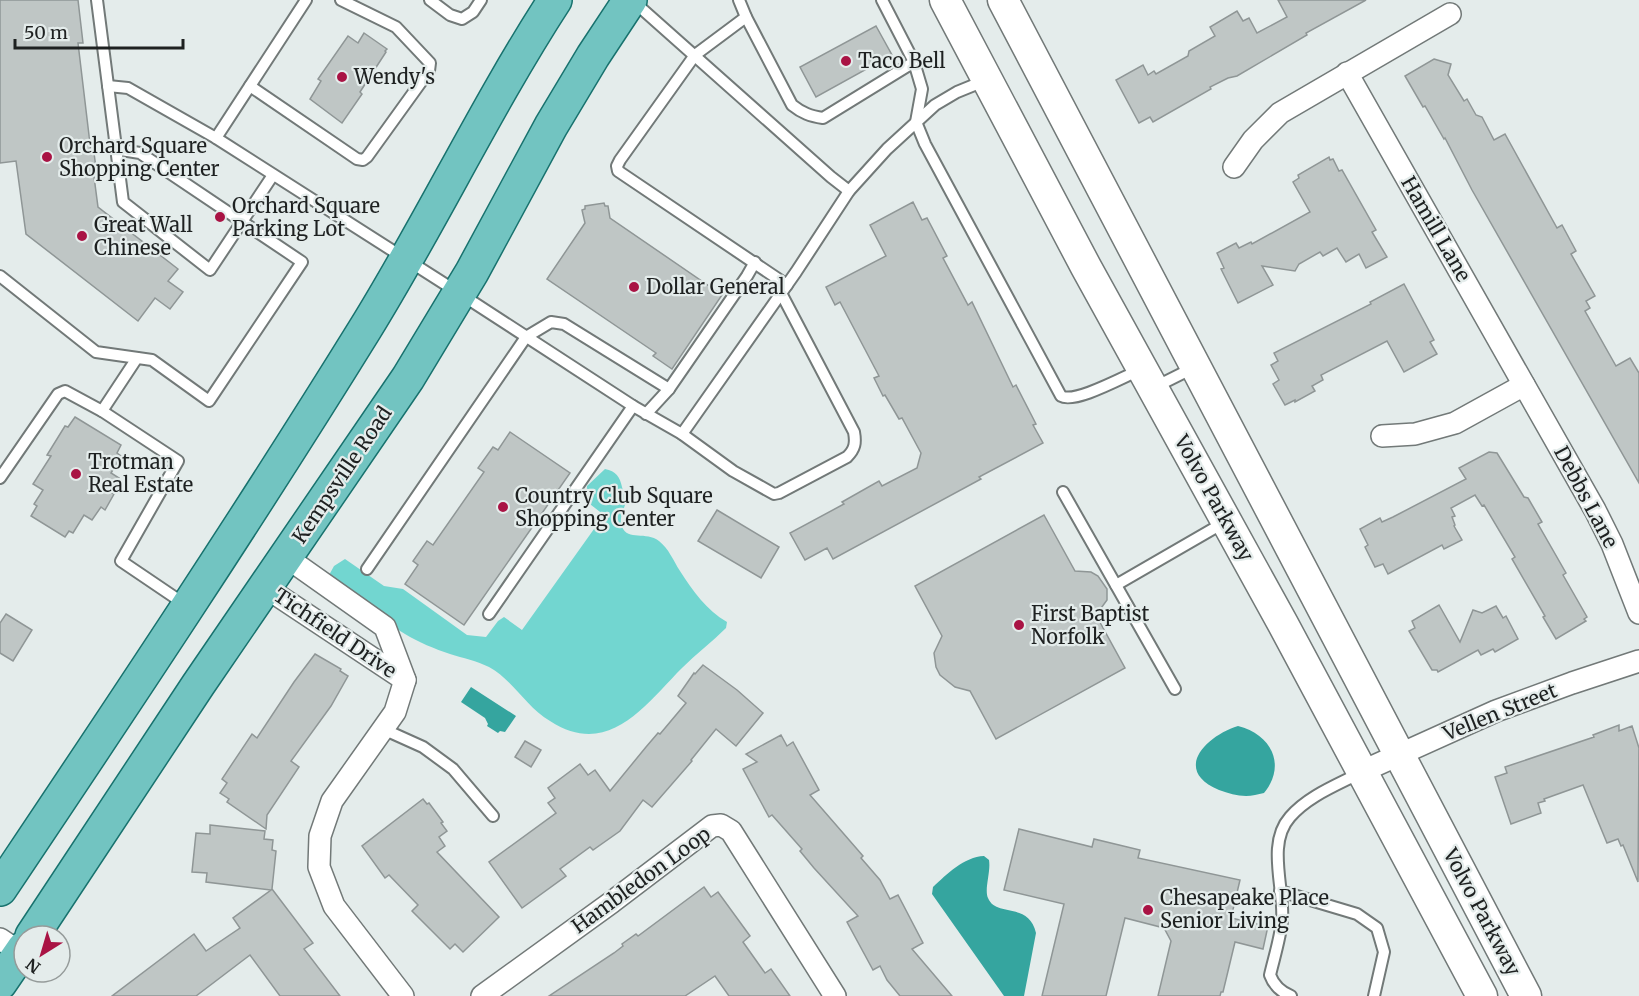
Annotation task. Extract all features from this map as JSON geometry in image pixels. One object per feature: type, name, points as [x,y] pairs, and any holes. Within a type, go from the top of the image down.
[{"type":"main road","points":[[0,890],[188,607],[365,329],[407,259],[505,82],[555,0]]},
{"type":"main road","name":"Kempsville Road","points":[[33,924],[386,411],[459,293],[513,199],[551,126],[593,56],[631,0]]},
{"type":"main road","name":"Volvo Parkway","points":[[945,0],[1081,257],[1363,771],[1482,996]]},
{"type":"main road","name":"Volvo Parkway","points":[[1003,0],[1526,996]]},
{"type":"main road","name":"Kempsville Road","points":[[0,983],[12,958]]},
{"type":"street","points":[[1234,167],[1253,140],[1280,113],[1450,14]]},
{"type":"street","name":"Hamill Lane","points":[[1347,73],[1524,386]]},
{"type":"street","points":[[1382,436],[1415,434],[1455,423],[1524,386]]},
{"type":"street","name":"Debbs Lane","points":[[1524,386],[1608,535],[1639,613]]},
{"type":"street","name":"Tichfield Drive","points":[[286,556],[385,627],[405,680],[395,712],[332,801],[320,836],[319,867],[334,906],[403,996]]},
{"type":"street","name":"Tichfield Drive","points":[[265,586],[405,680]]},
{"type":"street","name":"Vellen Street","points":[[1363,771],[1496,711],[1572,683],[1639,662]]},
{"type":"street","name":"Hambledon Loop","points":[[482,996],[712,826],[722,825],[731,831],[835,996]]},
{"type":"lane","points":[[98,0],[123,202],[210,270],[273,176]]},
{"type":"lane","points":[[216,138],[306,0]]},
{"type":"lane","points":[[250,86],[357,159],[363,160],[367,157],[429,71],[430,63],[396,27],[341,0]]},
{"type":"lane","points":[[429,0],[450,15],[462,19],[472,12],[481,0]]},
{"type":"lane","points":[[631,0],[849,191]]},
{"type":"lane","points":[[739,0],[792,105],[812,116],[823,118],[914,62]]},
{"type":"lane","points":[[882,0],[914,62],[922,89],[916,122],[1061,396],[1079,397],[1195,367]]},
{"type":"lane","points":[[108,86],[128,88],[216,138],[633,406],[682,434],[719,462],[774,494],[847,457],[853,451],[854,432],[784,289],[755,262],[618,171],[617,166],[695,55],[746,17]]},
{"type":"lane","points":[[682,434],[784,289],[849,191],[887,149],[935,105],[988,80]]},
{"type":"lane","points":[[0,276],[96,352],[152,360],[209,401],[302,261],[140,153],[116,149]]},
{"type":"lane","points":[[646,414],[669,389],[755,262]]},
{"type":"lane","points":[[367,569],[526,337],[551,322],[564,324],[669,389]]},
{"type":"lane","points":[[102,411],[137,358]]},
{"type":"lane","points":[[0,478],[58,394],[65,391],[102,411],[178,461],[121,561],[188,607]]},
{"type":"lane","points":[[489,614],[633,406]]},
{"type":"lane","points":[[1063,492],[1176,689]]},
{"type":"lane","points":[[1116,585],[1226,521]]},
{"type":"lane","points":[[383,729],[423,747],[453,769],[493,816]]},
{"type":"lane","points":[[1291,996],[1282,992],[1273,983],[1270,975],[1282,920],[1278,849],[1282,830],[1289,817],[1308,800],[1363,771]]},
{"type":"lane","points":[[1280,891],[1357,914],[1377,928],[1384,951],[1374,996]]},
{"type":"shaded area","points":[[605,469],[617,475],[626,497],[621,520],[625,531],[628,534],[654,538],[659,541],[700,600],[727,622],[726,628],[687,663],[640,711],[608,731],[590,734],[571,731],[550,721],[534,709],[506,679],[489,667],[438,650],[410,637],[385,621],[328,577],[334,566],[345,559],[384,586],[403,589],[467,635],[486,637],[504,617],[522,630],[604,515],[586,501],[587,486]]},
{"type":"shaded area","points":[[471,687],[516,716],[505,732],[498,733],[487,726],[485,718],[461,702]]},
{"type":"shaded area","points":[[1238,726],[1259,736],[1272,752],[1275,762],[1274,772],[1264,793],[1246,796],[1219,790],[1205,782],[1198,773],[1196,764],[1199,754],[1206,745],[1215,737]]},
{"type":"shaded area","points":[[984,856],[989,860],[987,890],[992,904],[1027,917],[1036,933],[1024,996],[1004,996],[932,894],[933,887],[956,867],[970,859]]},
{"type":"building","name":"Orchard Square Shopping Center","points":[[0,0],[78,0],[83,43],[78,43],[91,152],[94,153],[96,168],[93,169],[98,207],[178,269],[168,281],[183,292],[170,309],[155,298],[138,321],[26,234],[16,161],[0,163]]},
{"type":"building","points":[[1278,0],[1366,0],[1306,33],[1307,35],[1237,76],[1210,87],[1211,89],[1153,122],[1150,117],[1139,123],[1116,80],[1143,65],[1148,75],[1154,71],[1156,74],[1188,56],[1189,51],[1215,36],[1210,27],[1237,11],[1243,21],[1249,18],[1257,33],[1287,17]]},
{"type":"building","name":"Taco Bell","points":[[876,26],[892,55],[816,97],[800,67]]},
{"type":"building","name":"Wendy's","points":[[364,33],[387,49],[360,92],[362,94],[342,123],[310,99],[321,81],[318,79],[348,36],[358,43]]},
{"type":"building","points":[[1434,59],[1451,64],[1448,75],[1464,101],[1467,99],[1476,115],[1482,117],[1494,140],[1505,134],[1557,228],[1562,225],[1576,251],[1571,254],[1595,296],[1586,301],[1590,308],[1585,311],[1616,366],[1630,358],[1639,373],[1639,483],[1472,190],[1445,138],[1405,76]]},
{"type":"building","points":[[1329,157],[1330,160],[1333,159],[1339,171],[1342,170],[1376,230],[1372,232],[1387,257],[1366,268],[1359,254],[1346,262],[1337,248],[1323,256],[1320,252],[1299,264],[1295,271],[1262,266],[1273,285],[1238,303],[1221,269],[1224,268],[1217,253],[1236,243],[1239,248],[1251,242],[1252,244],[1310,212],[1293,182],[1299,178],[1298,175]]},
{"type":"building","points":[[913,202],[922,220],[927,218],[947,256],[943,258],[968,305],[972,302],[1013,387],[1016,385],[1036,424],[1033,425],[1043,443],[833,559],[827,548],[805,560],[790,533],[844,504],[842,502],[879,481],[882,486],[917,468],[921,453],[902,418],[899,419],[885,395],[883,396],[874,378],[879,376],[840,302],[835,305],[826,287],[886,256],[870,225]]},
{"type":"building","name":"Dollar General","points":[[604,203],[608,206],[610,218],[722,295],[672,369],[653,356],[656,353],[547,279],[585,223],[582,210],[585,206]]},
{"type":"building","points":[[1404,284],[1434,340],[1430,342],[1437,354],[1404,372],[1387,341],[1321,375],[1323,380],[1312,386],[1315,391],[1285,405],[1273,384],[1279,380],[1271,365],[1278,361],[1274,353],[1371,304],[1370,302]]},
{"type":"building","name":"Trotman Real Estate","points":[[75,417],[121,445],[117,453],[121,456],[111,473],[119,478],[110,492],[114,494],[105,510],[101,507],[92,520],[84,515],[73,533],[69,531],[65,537],[31,516],[37,506],[34,504],[43,490],[33,484],[51,456],[47,455],[65,426],[68,427]]},
{"type":"building","name":"Country Club Square Shopping Center","points":[[510,432],[570,473],[464,625],[405,584],[418,565],[413,561],[427,541],[433,545],[484,472],[478,468],[493,447],[498,450]]},
{"type":"building","points":[[1489,452],[1497,453],[1524,497],[1528,498],[1542,522],[1538,524],[1566,573],[1563,575],[1587,617],[1584,619],[1586,621],[1556,639],[1512,559],[1515,557],[1484,505],[1482,506],[1475,495],[1451,508],[1455,516],[1452,517],[1454,526],[1462,540],[1444,549],[1442,545],[1388,574],[1383,564],[1375,567],[1365,547],[1368,545],[1360,529],[1380,518],[1382,522],[1393,517],[1466,479],[1459,468]]},
{"type":"building","points":[[717,510],[779,547],[761,578],[698,541]]},
{"type":"building","name":"First Baptist Norfolk","points":[[1044,515],[1075,571],[1091,572],[1098,576],[1107,589],[1107,600],[1096,615],[1125,668],[996,739],[970,691],[955,687],[940,675],[934,653],[942,636],[915,586]]},
{"type":"building","points":[[1439,605],[1460,642],[1473,610],[1482,613],[1496,606],[1503,618],[1506,616],[1518,639],[1495,652],[1493,649],[1481,655],[1478,650],[1438,672],[1432,670],[1409,631],[1415,628],[1412,621]]},
{"type":"building","points":[[6,614],[32,630],[13,661],[0,653],[0,623]]},
{"type":"building","points":[[315,654],[341,669],[340,671],[348,676],[331,706],[291,761],[299,767],[267,815],[266,829],[227,802],[229,799],[220,793],[227,783],[222,779],[252,734],[257,738]]},
{"type":"building","points":[[703,665],[763,713],[736,746],[716,729],[652,807],[643,800],[620,831],[593,850],[590,847],[560,869],[566,876],[522,908],[489,862],[556,813],[548,803],[555,798],[548,788],[580,764],[588,775],[595,770],[610,791],[686,703],[678,696],[694,673]]},
{"type":"building","points":[[1619,725],[1619,731],[1632,726],[1639,748],[1638,882],[1623,845],[1621,846],[1618,839],[1607,843],[1583,785],[1544,799],[1545,801],[1538,803],[1541,813],[1511,824],[1495,777],[1507,773],[1505,767],[1594,737],[1593,735]]},
{"type":"building","points":[[781,735],[787,746],[793,742],[819,790],[810,795],[863,856],[861,858],[880,880],[890,899],[898,895],[923,943],[912,949],[952,996],[900,996],[887,980],[880,966],[873,970],[847,922],[858,916],[814,868],[800,851],[802,849],[772,815],[769,817],[743,769],[757,762],[746,754]]},
{"type":"building","points":[[525,741],[541,750],[531,767],[515,757]]},
{"type":"building","points":[[423,799],[427,804],[429,803],[447,831],[439,837],[445,846],[437,852],[499,917],[463,952],[455,944],[450,949],[412,911],[418,905],[389,875],[385,878],[362,846]]},
{"type":"building","points":[[210,825],[265,831],[264,839],[273,840],[272,850],[276,851],[272,889],[313,943],[304,949],[340,996],[280,996],[250,955],[196,996],[112,996],[194,934],[206,951],[240,928],[233,918],[271,890],[206,882],[207,873],[192,872],[196,833],[210,834]]},
{"type":"building","name":"Chesapeake Place Senior Living","points":[[1019,829],[1092,847],[1094,839],[1140,850],[1138,858],[1240,880],[1231,918],[1268,926],[1263,949],[1235,942],[1223,992],[1220,996],[1158,996],[1171,941],[1164,928],[1125,918],[1106,996],[1042,996],[1064,904],[1004,890]]},
{"type":"building","points":[[704,887],[711,897],[718,892],[750,936],[743,942],[765,973],[771,969],[790,996],[729,996],[715,976],[685,996],[549,996],[614,953],[623,946],[622,944],[636,934],[638,936]]},
{"type":"place","name":"Taco Bell","points":[[846,61]]},
{"type":"place","name":"Wendy's","points":[[342,77]]},
{"type":"place","name":"Orchard Square Shopping Center","points":[[47,157]]},
{"type":"place","name":"Orchard Square Parking Lot","points":[[220,217]]},
{"type":"place","name":"Great Wall Chinese","points":[[82,236]]},
{"type":"place","name":"Dollar General","points":[[634,287]]},
{"type":"place","name":"Trotman Real Estate","points":[[76,474]]},
{"type":"place","name":"Country Club Square Shopping Center","points":[[503,507]]},
{"type":"place","name":"First Baptist Norfolk","points":[[1019,625]]},
{"type":"place","name":"Chesapeake Place Senior Living","points":[[1148,910]]}]
